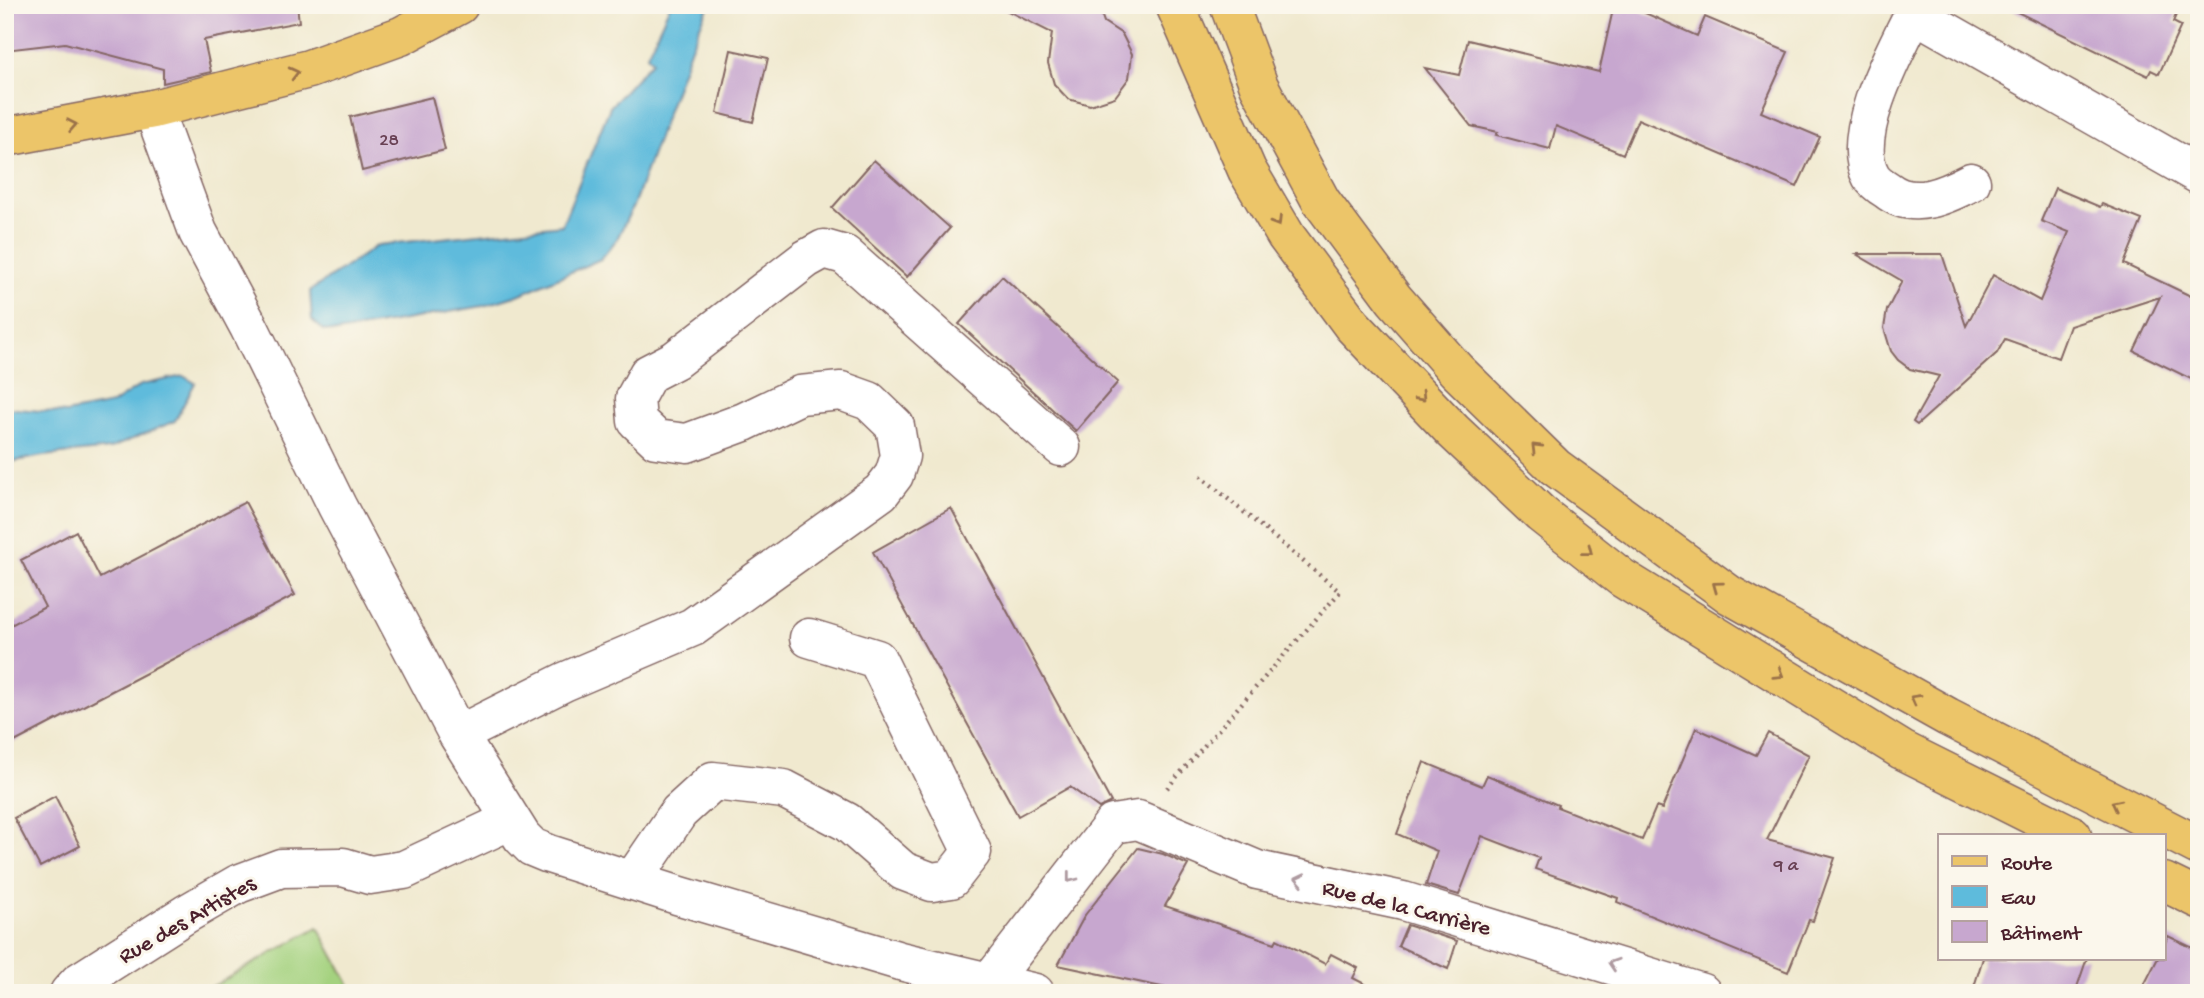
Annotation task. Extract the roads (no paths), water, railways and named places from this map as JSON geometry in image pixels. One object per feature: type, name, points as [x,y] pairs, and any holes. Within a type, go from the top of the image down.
[{"type":"main road","points":[[5,137],[153,109],[309,69],[401,36],[459,5]]},
{"type":"main road","points":[[1152,5],[1170,42],[1286,236],[1352,325],[1453,431],[1541,513],[1622,578],[1902,750],[2070,834]]},
{"type":"main road","points":[[1175,5],[1247,170]]},
{"type":"main road","points":[[1229,5],[1259,86],[1321,201],[1394,299],[1456,370],[1555,467],[1730,595],[1948,717],[2199,846]]},
{"type":"main road","points":[[1248,5],[1259,86]]},
{"type":"main road","points":[[2166,882],[2199,899]]},
{"type":"street","points":[[1971,182],[1946,195],[1913,201],[1889,192],[1871,176],[1864,150],[1867,123],[1883,78],[1916,9],[2199,175]]},
{"type":"street","points":[[153,109],[198,232],[249,327],[337,506],[458,735],[522,837],[532,847],[632,881],[985,987],[1035,993]]},
{"type":"street","points":[[458,735],[564,682],[693,627],[881,492],[894,475],[900,456],[895,426],[869,401],[841,391],[800,395],[744,422],[687,443],[656,439],[637,421],[635,398],[648,374],[676,360],[806,259],[824,249],[845,255],[1061,447]]},
{"type":"street","points":[[632,881],[679,812],[713,781],[784,789],[847,822],[903,871],[932,882],[951,879],[972,852],[877,659],[809,638]]},
{"type":"street","name":"Rue des Artistes","points":[[69,993],[79,982],[238,884],[281,868],[342,867],[370,875],[404,870],[511,820]]},
{"type":"street","name":"Rue de la Carrière","points":[[985,987],[1126,822],[1257,870],[1403,901],[1702,993]]},
{"type":"water","points":[[670,5],[709,5],[633,206],[617,239],[601,259],[518,295],[483,306],[337,332],[323,330],[312,320],[310,291],[378,245],[562,225],[610,107],[652,61],[647,55]]},
{"type":"water","points":[[183,376],[195,383],[175,421],[109,449],[5,463],[5,408],[66,413],[112,404],[141,385]]}]
